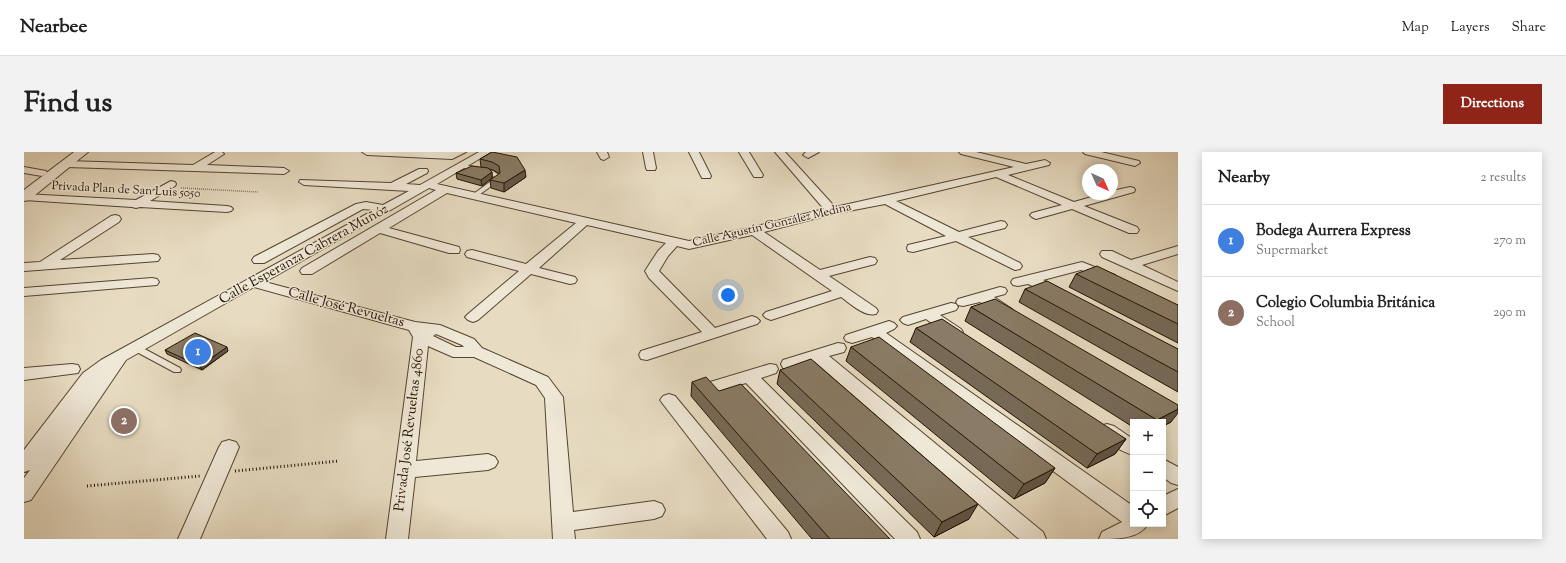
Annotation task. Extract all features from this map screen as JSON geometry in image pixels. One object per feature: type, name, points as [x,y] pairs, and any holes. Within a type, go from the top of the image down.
[{"type":"street","points":[[24,186],[42,173],[82,152]]},
{"type":"street","points":[[367,152],[452,156],[461,152]]},
{"type":"street","name":"Calle Esperanza Cabrera Muñóz","points":[[24,464],[89,377],[107,364],[486,152]]},
{"type":"street","points":[[648,152],[651,168]]},
{"type":"street","points":[[694,152],[706,176]]},
{"type":"street","points":[[744,152],[758,175]]},
{"type":"street","points":[[780,152],[832,211]]},
{"type":"street","points":[[964,152],[1026,167]]},
{"type":"street","points":[[1088,152],[1135,163]]},
{"type":"street","points":[[184,175],[219,154]]},
{"type":"street","points":[[976,165],[986,157]]},
{"type":"street","points":[[24,197],[69,158],[196,168],[284,171]]},
{"type":"street","name":"Calle Agustín González Medina","points":[[304,182],[394,187],[425,186],[446,189],[689,245],[1045,163]]},
{"type":"street","points":[[24,170],[42,173]]},
{"type":"street","points":[[394,187],[423,171]]},
{"type":"street","points":[[997,174],[1133,230]]},
{"type":"street","points":[[126,211],[168,186]]},
{"type":"street","points":[[307,271],[446,189]]},
{"type":"street","points":[[1036,215],[1130,190]]},
{"type":"street","name":"Privada Plan de San Luis 5050","points":[[24,197],[227,208]]},
{"type":"street","points":[[886,200],[1015,266]]},
{"type":"street","points":[[259,260],[360,206],[366,205],[385,209]]},
{"type":"street","points":[[41,266],[115,219]]},
{"type":"street","points":[[474,317],[584,222]]},
{"type":"street","points":[[913,248],[1001,226]]},
{"type":"street","points":[[379,229],[454,250]]},
{"type":"street","points":[[754,231],[871,311]]},
{"type":"street","points":[[674,242],[663,254],[652,271],[654,275],[712,334]]},
{"type":"street","points":[[1129,264],[1178,250]]},
{"type":"street","points":[[472,254],[570,280]]},
{"type":"street","points":[[1107,254],[1178,287]]},
{"type":"street","points":[[24,268],[153,258]]},
{"type":"street","points":[[818,275],[870,261]]},
{"type":"street","points":[[1072,302],[1024,281],[1082,266],[1090,268],[1119,282]]},
{"type":"street","points":[[24,291],[34,280]]},
{"type":"street","points":[[24,291],[152,282]]},
{"type":"street","name":"Calle José Revueltas","points":[[254,283],[424,331],[453,352],[476,352],[542,381],[554,397],[564,531]]},
{"type":"street","points":[[908,320],[1000,291]]},
{"type":"street","points":[[771,315],[842,292]]},
{"type":"street","points":[[981,296],[1022,320]]},
{"type":"street","points":[[928,314],[967,340]]},
{"type":"street","points":[[647,355],[752,321]]},
{"type":"street","points":[[852,338],[882,330],[1130,516]]},
{"type":"street","name":"Privada José Revueltas 4860","points":[[397,539],[424,331]]},
{"type":"street","points":[[789,364],[827,351],[1035,539]]},
{"type":"street","name":"Calle Esperanza Cabrera Muñóz","points":[[24,494],[129,352]]},
{"type":"street","points":[[24,374],[72,369]]},
{"type":"street","points":[[716,386],[770,369]]},
{"type":"street","points":[[748,375],[908,539]]},
{"type":"street","points":[[669,400],[780,539]]},
{"type":"street","points":[[1093,422],[1130,446]]},
{"type":"street","points":[[190,539],[229,447]]},
{"type":"street","points":[[406,470],[488,462]]},
{"type":"street","points":[[1166,469],[1178,477]]},
{"type":"street","points":[[1166,505],[1178,497]]},
{"type":"street","points":[[564,531],[654,510]]},
{"type":"street","points":[[1110,539],[1132,527]]},
{"type":"lane","points":[[460,166],[491,172],[497,176],[497,180],[474,196]]},
{"type":"lane","points":[[129,352],[176,370]]},
{"type":"path","points":[[168,186],[258,192]]},
{"type":"path","points":[[231,471],[339,461]]},
{"type":"path","points":[[87,486],[200,476]]},
{"type":"building","points":[[492,152],[517,157],[525,170],[504,183],[490,180],[500,173],[499,166],[492,162],[480,159]]},
{"type":"building","points":[[472,166],[488,168],[492,172],[481,180],[456,173]]},
{"type":"building","points":[[1097,266],[1178,305],[1178,324],[1076,274]]},
{"type":"building","points":[[1047,281],[1178,349],[1178,372],[1025,289]]},
{"type":"building","points":[[995,299],[1178,405],[1178,409],[1159,419],[1155,419],[971,307]]},
{"type":"building","points":[[942,319],[1126,439],[1097,454],[916,328]]},
{"type":"building","points":[[195,333],[227,347],[200,366],[165,350]]},
{"type":"building","points":[[879,337],[1055,468],[1024,484],[851,347]]},
{"type":"building","points":[[811,359],[978,504],[942,522],[780,370]]},
{"type":"building","points":[[706,377],[719,391],[741,384],[890,539],[830,539],[692,382]]},
{"type":"place","name":"Bodega Aurrera Express","points":[[198,352]]},
{"type":"place","name":"Colegio Columbia Británica","points":[[124,421]]}]
